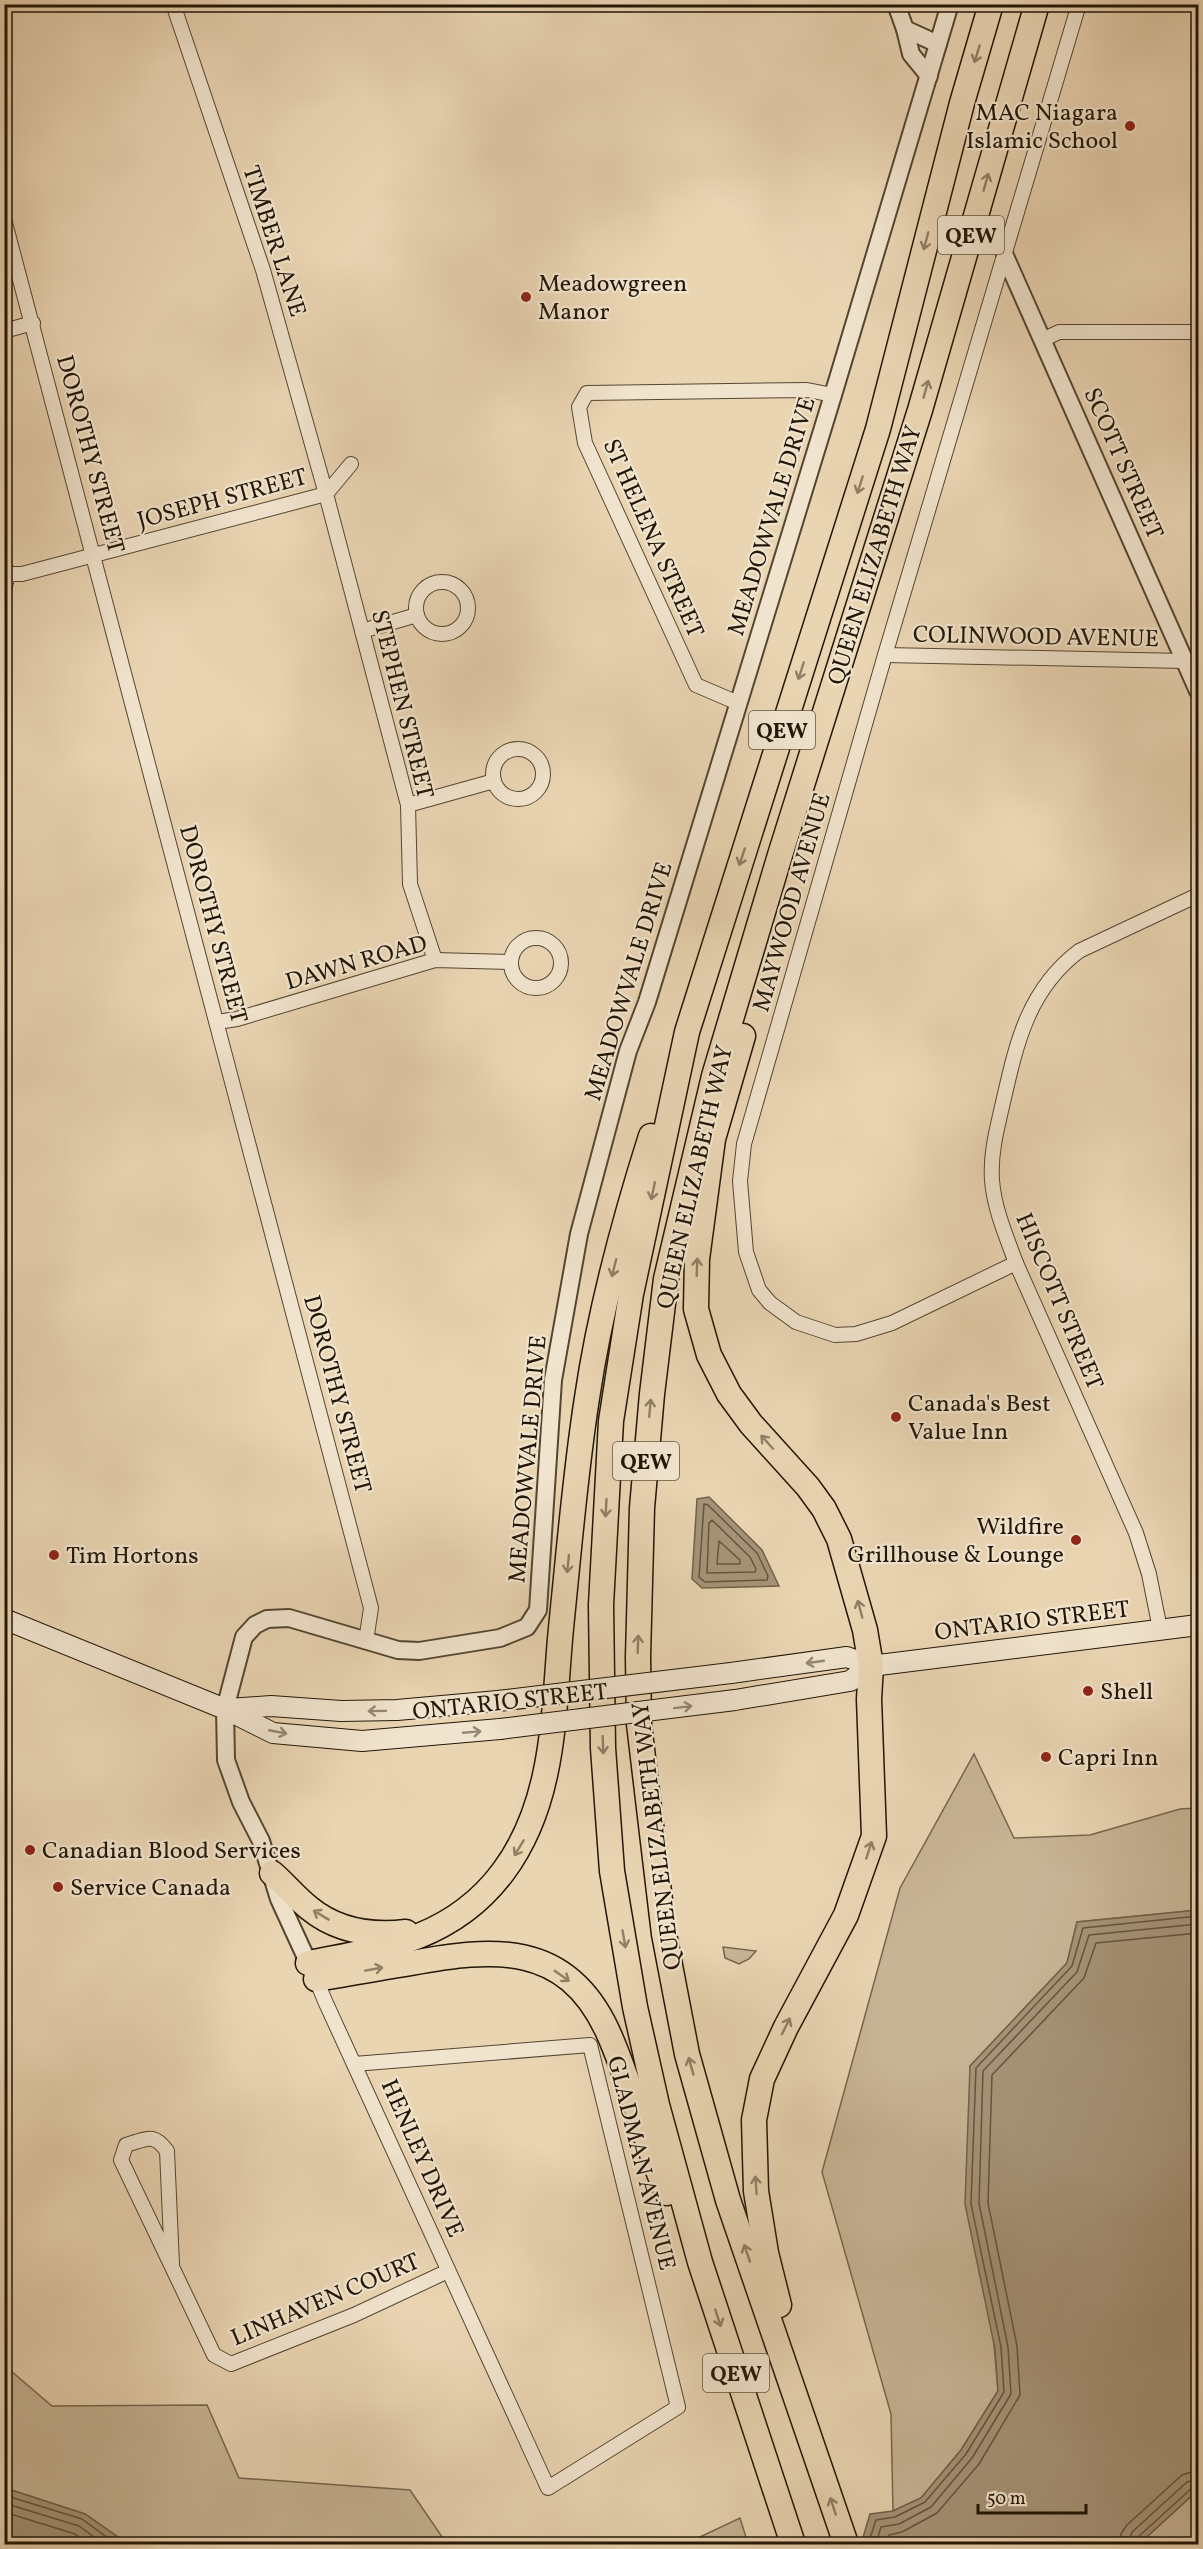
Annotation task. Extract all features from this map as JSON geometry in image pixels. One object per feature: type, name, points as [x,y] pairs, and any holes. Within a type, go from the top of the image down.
[{"type":"highway","name":"QUEEN ELIZABETH WAY","points":[[793,2544],[700,2262],[657,2105],[635,2007],[612,1871],[603,1748],[601,1605],[611,1421],[631,1294],[687,1032],[878,429],[962,103],[992,4]]},
{"type":"highway","name":"QUEEN ELIZABETH WAY","points":[[846,2544],[728,2200],[687,2054],[668,1956],[650,1831],[639,1724],[638,1657],[642,1508],[652,1394],[666,1279],[714,1076],[780,855],[903,465],[1037,4]]},
{"type":"highway","points":[[820,2467],[766,2253],[756,2191],[754,2120],[762,2079],[786,2027],[846,1915],[874,1836],[869,1699],[871,1666],[853,1583],[839,1539],[824,1509],[808,1487],[751,1424],[729,1394],[709,1354],[696,1309],[697,1259],[713,1138],[903,465]]},
{"type":"highway","points":[[312,1971],[420,1938],[457,1915],[480,1897],[502,1874],[522,1845],[542,1795],[552,1738],[587,1397],[630,1201],[664,1091],[687,1032]]},
{"type":"highway","points":[[272,1873],[309,1908],[350,1929],[375,1934],[404,1932],[426,1928],[457,1915]]},
{"type":"highway","points":[[312,1971],[484,1952],[512,1954],[541,1962],[564,1976],[585,1996],[608,2032],[654,2161],[700,2262]]},
{"type":"main road","name":"ONTARIO STREET","points":[[4,1619],[225,1709],[273,1733],[362,1741],[500,1729],[735,1700],[850,1681],[871,1666]]},
{"type":"main road","name":"ONTARIO STREET","points":[[225,1709],[271,1706],[341,1711],[397,1710],[498,1701],[847,1657],[871,1666],[1198,1625]]},
{"type":"street","name":"TIMBER LANE","points":[[173,4],[263,270],[326,494]]},
{"type":"street","points":[[896,4],[911,54],[929,76]]},
{"type":"street","name":"MEADOWVALE DRIVE","points":[[225,1709],[244,1637],[255,1625],[267,1619],[289,1618],[398,1650],[419,1651],[458,1647],[500,1638],[527,1627],[538,1610],[554,1380],[579,1234],[628,1051],[647,1002],[950,4]]},
{"type":"street","name":"MAYWOOD AVENUE","points":[[1016,1263],[892,1323],[856,1334],[835,1335],[796,1322],[770,1303],[759,1290],[746,1252],[740,1181],[744,1144],[885,655],[1079,4]]},
{"type":"street","points":[[905,29],[938,45]]},
{"type":"street","name":"DOROTHY STREET","points":[[4,219],[371,1608],[366,1641]]},
{"type":"street","name":"SCOTT STREET","points":[[1005,256],[1198,691]]},
{"type":"street","points":[[4,331],[33,323]]},
{"type":"street","points":[[1042,340],[1059,332],[1198,332]]},
{"type":"street","name":"ST HELENA STREET","points":[[738,703],[696,685],[585,442],[579,407],[588,393],[807,390],[833,395]]},
{"type":"street","points":[[326,494],[351,464]]},
{"type":"street","name":"JOSEPH STREET","points":[[6,569],[22,574],[326,494]]},
{"type":"street","name":"STEPHEN STREET","points":[[326,494],[408,805],[410,884],[435,960]]},
{"type":"street","points":[[4,590],[6,569]]},
{"type":"street","points":[[362,631],[417,615]]},
{"type":"street","name":"COLINWOOD AVENUE","points":[[885,655],[1185,661]]},
{"type":"street","points":[[408,805],[494,781]]},
{"type":"street","name":"HISCOTT STREET","points":[[1160,1629],[1149,1574],[1136,1533],[1016,1263],[1001,1223],[992,1180],[995,1137],[1018,1038],[1032,1005],[1063,963],[1079,951],[1198,896]]},
{"type":"street","name":"DAWN ROAD","points":[[217,1022],[237,1019],[435,960],[510,962]]},
{"type":"street","name":"HENLEY DRIVE","points":[[225,1709],[226,1760],[241,1802],[261,1841],[279,1899],[548,2488],[669,2412]]},
{"type":"street","name":"GLADMAN AVENUE","points":[[354,2064],[590,2045],[678,2407],[669,2412]]},
{"type":"street","name":"LINHAVEN COURT","points":[[172,2264],[167,2151],[159,2140],[151,2138],[126,2145],[121,2160],[214,2355],[231,2364],[354,2315],[448,2271]]},
{"type":"shaded area","points":[[974,1754],[1014,1838],[1090,1835],[1180,1809],[1198,1808],[1198,1910],[1077,1922],[1067,1963],[970,2066],[998,2391],[961,2450],[921,2498],[893,2511],[891,2414],[822,2172],[900,1888]]},
{"type":"shaded area","points":[[723,1947],[756,1951],[749,1959],[739,1964],[725,1958]]},
{"type":"shaded area","points":[[4,2365],[52,2406],[207,2405],[239,2478],[410,2490],[447,2544],[128,2544],[85,2514],[5,2488]]},
{"type":"shaded area","points":[[1197,2491],[1198,2544],[1139,2544]]},
{"type":"shaded area","points":[[740,2518],[748,2544],[685,2544]]},
{"type":"water","points":[[709,1497],[762,1550],[779,1586],[702,1588],[692,1579],[697,1499]]},
{"type":"water","points":[[1198,1910],[1198,2490],[1139,2544],[861,2544],[870,2514],[893,2511],[921,2498],[961,2450],[998,2391],[995,2349],[965,2204],[970,2066],[1067,1963],[1077,1922]]},
{"type":"water","points":[[5,2488],[85,2514],[128,2544],[5,2544]]},
{"type":"place","name":"MAC Niagara Islamic School","points":[[1130,126]]},
{"type":"place","name":"Meadowgreen Manor","points":[[526,297]]},
{"type":"place","name":"Canada's Best Value Inn","points":[[896,1417]]},
{"type":"place","name":"Wildfire Grillhouse & Lounge","points":[[1076,1540]]},
{"type":"place","name":"Tim Hortons","points":[[54,1555]]},
{"type":"place","name":"Shell","points":[[1088,1691]]},
{"type":"place","name":"Capri Inn","points":[[1046,1757]]},
{"type":"place","name":"Canadian Blood Services","points":[[30,1850]]},
{"type":"place","name":"Service Canada","points":[[58,1887]]}]
